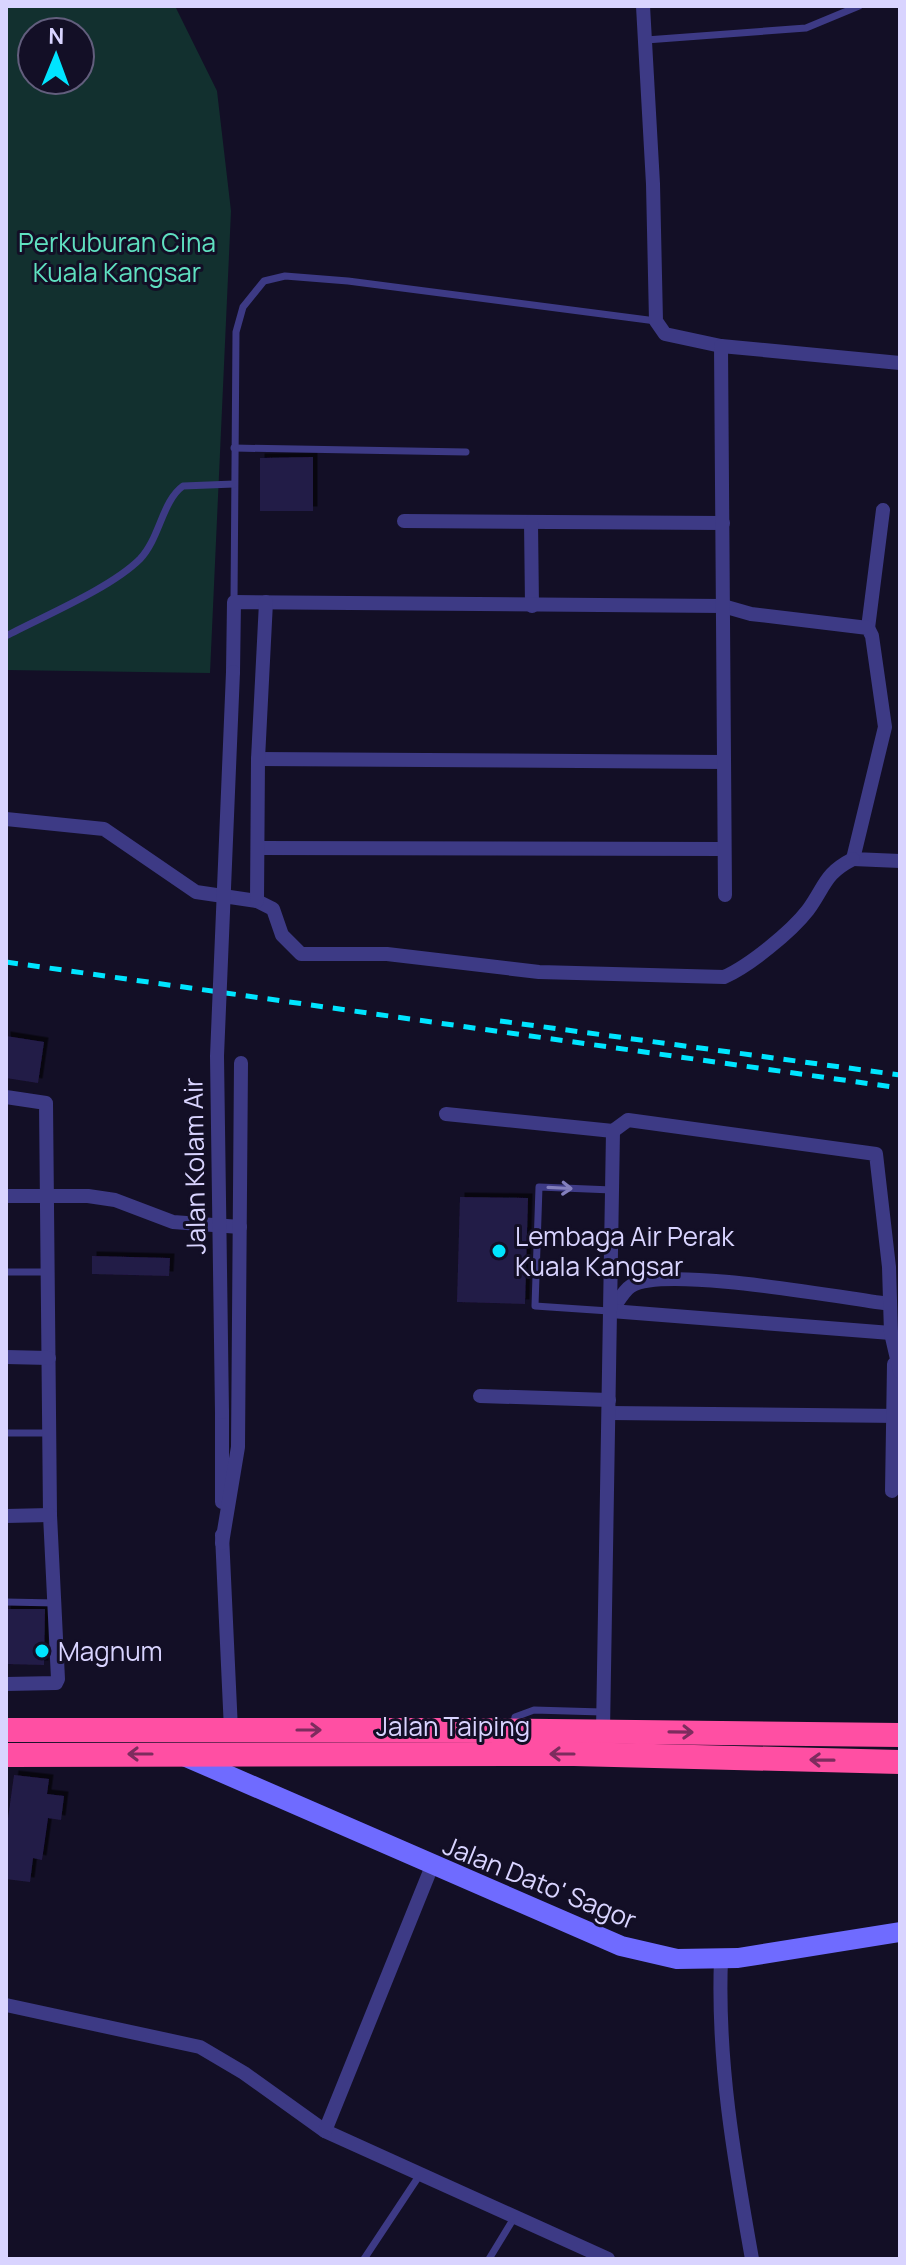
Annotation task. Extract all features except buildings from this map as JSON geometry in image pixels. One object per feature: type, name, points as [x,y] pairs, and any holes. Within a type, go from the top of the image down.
[{"type":"highway","name":"Jalan Taiping","points":[[6,1730],[512,1730],[603,1722],[900,1735]]},
{"type":"highway","points":[[603,1722],[621,1745],[652,1756]]},
{"type":"highway","points":[[231,1730],[274,1754]]},
{"type":"highway","name":"Jalan Taiping","points":[[6,1755],[652,1756],[900,1762]]},
{"type":"main road","name":"Jalan Dato' Sagor","points":[[181,1754],[621,1946],[677,1959],[721,1959],[900,1932]]},
{"type":"street","points":[[643,6],[656,321],[665,334],[721,346],[900,363]]},
{"type":"street","points":[[721,346],[725,895]]},
{"type":"street","points":[[853,859],[885,727],[872,636],[868,628],[883,510]]},
{"type":"street","points":[[404,521],[723,523]]},
{"type":"street","points":[[531,522],[532,606]]},
{"type":"street","points":[[234,602],[723,606],[751,614],[868,628]]},
{"type":"street","name":"Jalan Kolam Air","points":[[231,1730],[222,1543],[217,1056],[234,602]]},
{"type":"street","points":[[257,901],[258,759],[266,602]]},
{"type":"street","points":[[258,759],[724,762]]},
{"type":"street","points":[[6,819],[104,829],[196,892],[257,901],[273,909],[289,945],[301,954],[387,954],[539,972],[724,977],[748,964],[806,913],[832,870],[853,859],[900,861]]},
{"type":"street","points":[[258,848],[724,849]]},
{"type":"street","points":[[222,1543],[238,1447],[241,1063]]},
{"type":"street","points":[[6,1097],[46,1103],[50,1197],[50,1515],[58,1679],[56,1683],[6,1684]]},
{"type":"street","points":[[446,1114],[613,1131],[628,1120],[876,1154],[895,1267],[890,1304],[897,1416],[892,1491]]},
{"type":"street","points":[[603,1722],[613,1131]]},
{"type":"street","points":[[6,1196],[115,1200],[173,1222],[240,1227]]},
{"type":"street","points":[[611,1311],[629,1287],[651,1280],[687,1279],[890,1304]]},
{"type":"street","points":[[611,1311],[891,1333]]},
{"type":"street","points":[[894,1355],[900,1372]]},
{"type":"street","points":[[6,1357],[49,1358]]},
{"type":"street","points":[[480,1396],[609,1406],[897,1416]]},
{"type":"street","points":[[6,1516],[50,1515]]},
{"type":"street","points":[[325,2131],[432,1866]]},
{"type":"street","points":[[721,1959],[719,2028],[728,2118],[752,2259]]},
{"type":"street","points":[[6,2005],[200,2047],[244,2073],[325,2131],[608,2259]]},
{"type":"lane","points":[[646,40],[806,28],[859,6]]},
{"type":"lane","points":[[234,602],[236,332],[243,307],[264,281],[285,276],[348,281],[656,321]]},
{"type":"lane","points":[[234,448],[466,452]]},
{"type":"lane","points":[[6,636],[113,578],[139,560],[156,538],[170,500],[183,486],[234,484]]},
{"type":"lane","points":[[611,1311],[535,1306],[539,1187],[613,1190]]},
{"type":"lane","points":[[6,1272],[49,1272]]},
{"type":"lane","points":[[6,1433],[50,1433]]},
{"type":"lane","points":[[6,1602],[56,1603]]},
{"type":"lane","points":[[364,2259],[419,2176]]},
{"type":"lane","points":[[489,2259],[514,2218]]},
{"type":"green space","name":"Perkuburan Cina Kuala Kangsar","points":[[6,6],[175,6],[217,91],[231,211],[210,673],[6,670]]},
{"type":"railway","points":[[6,962],[900,1088]]},
{"type":"railway","points":[[500,1021],[900,1075]]},
{"type":"place","name":"Lembaga Air Perak Kuala Kangsar","points":[[499,1251]]},
{"type":"place","name":"Magnum","points":[[42,1651]]}]
